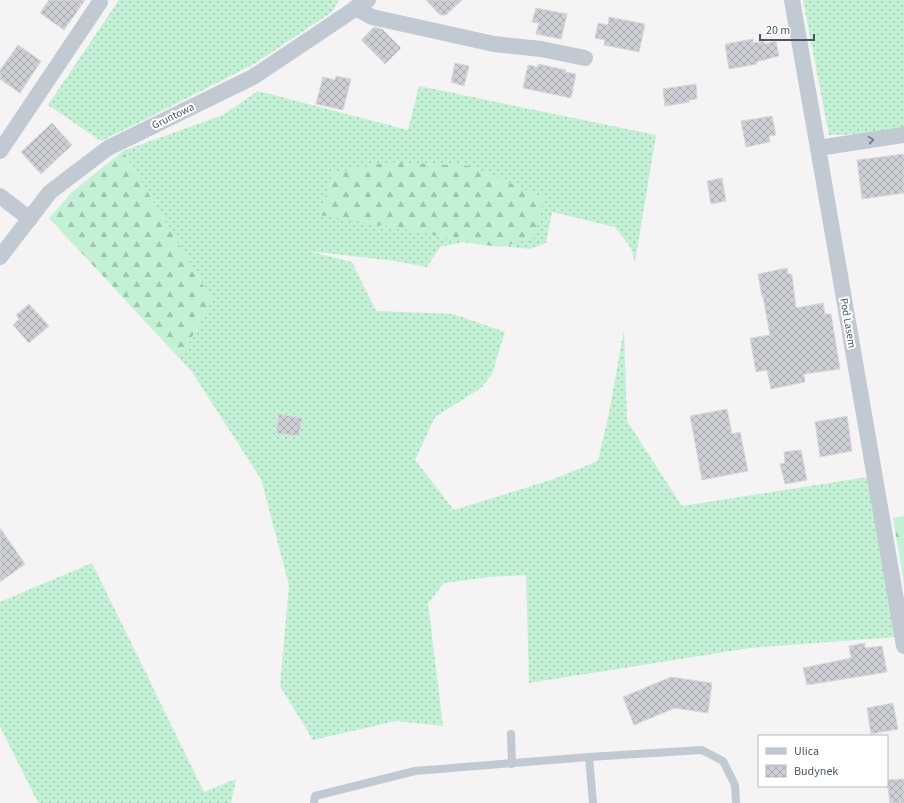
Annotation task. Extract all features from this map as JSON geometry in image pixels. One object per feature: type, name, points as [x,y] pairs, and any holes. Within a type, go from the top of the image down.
[{"type":"street","name":"Pod Lasem","points":[[792,0],[904,646]]},
{"type":"street","points":[[0,151],[100,2]]},
{"type":"street","points":[[361,4],[372,17],[486,42],[541,49],[585,58]]},
{"type":"street","name":"Gruntowa","points":[[0,257],[50,192],[108,148],[253,77],[361,4]]},
{"type":"street","points":[[818,148],[904,136]]},
{"type":"street","points":[[0,196],[30,219]]},
{"type":"lane","points":[[511,734],[512,764]]},
{"type":"lane","points":[[314,803],[314,796],[415,771],[589,757],[702,750],[723,761],[735,785],[736,803]]},
{"type":"lane","points":[[589,757],[593,803]]},
{"type":"green space","points":[[119,0],[339,0],[332,12],[254,64],[101,141],[48,105]]},
{"type":"green space","points":[[803,0],[904,0],[904,129],[875,134],[829,135]]},
{"type":"green space","points":[[419,86],[656,135],[635,262],[631,248],[615,227],[552,212],[546,243],[530,249],[463,242],[440,247],[427,267],[395,261],[308,251],[352,262],[376,311],[453,314],[505,332],[492,374],[481,388],[435,417],[415,460],[454,510],[554,479],[598,461],[609,413],[624,329],[627,421],[682,506],[868,477],[895,637],[750,648],[529,683],[526,575],[489,577],[444,583],[428,603],[443,726],[396,721],[313,740],[280,686],[289,585],[261,479],[192,372],[180,359],[212,300],[123,151],[223,115],[258,91],[408,130]]},
{"type":"green space","points":[[123,151],[212,300],[180,359],[49,218],[72,192]]},
{"type":"green space","points":[[389,162],[471,166],[544,198],[534,238],[500,247],[463,242],[420,232],[320,215],[333,173]]},
{"type":"green space","points":[[904,516],[904,583],[893,518]]},
{"type":"green space","points":[[92,563],[204,792],[236,779],[231,803],[38,803],[0,726],[0,602]]},
{"type":"building","points":[[49,0],[85,0],[64,30],[40,13]]},
{"type":"building","points":[[426,0],[462,0],[446,15],[440,15]]},
{"type":"building","points":[[536,8],[567,14],[561,39],[536,34],[539,23],[532,22]]},
{"type":"building","points":[[609,17],[645,24],[639,52],[604,45],[605,40],[595,38],[598,23],[608,25]]},
{"type":"building","points":[[374,27],[382,29],[401,48],[385,64],[361,40]]},
{"type":"building","points":[[753,39],[753,43],[764,41],[764,44],[776,41],[779,56],[756,62],[757,64],[729,69],[725,44]]},
{"type":"building","points":[[18,45],[41,61],[20,93],[0,79],[0,70]]},
{"type":"building","points":[[455,63],[469,66],[464,86],[451,82]]},
{"type":"building","points":[[538,64],[566,70],[565,72],[576,74],[571,98],[523,88],[528,65],[538,67]]},
{"type":"building","points":[[336,76],[351,79],[343,110],[316,104],[323,77],[335,80]]},
{"type":"building","points":[[696,84],[697,99],[689,100],[690,102],[665,106],[663,89]]},
{"type":"building","points":[[772,116],[776,135],[769,136],[770,142],[746,147],[741,121]]},
{"type":"building","points":[[52,123],[72,145],[41,174],[21,152]]},
{"type":"building","points":[[904,154],[904,193],[862,199],[857,160]]},
{"type":"building","points":[[722,178],[726,201],[711,204],[707,181]]},
{"type":"building","points":[[787,268],[788,274],[792,274],[796,308],[823,303],[825,314],[831,314],[840,369],[804,374],[805,382],[771,389],[767,370],[756,372],[750,338],[770,335],[758,274]]},
{"type":"building","points":[[29,304],[49,326],[29,343],[13,325],[19,319],[16,315]]},
{"type":"building","points":[[727,409],[732,434],[740,432],[748,471],[702,480],[690,416]]},
{"type":"building","points":[[279,414],[302,418],[299,436],[276,433]]},
{"type":"building","points":[[847,416],[852,451],[820,457],[815,422]]},
{"type":"building","points":[[801,450],[807,480],[785,484],[780,464],[785,463],[784,452]]},
{"type":"building","points":[[0,528],[25,564],[0,582]]},
{"type":"building","points":[[865,643],[865,648],[882,646],[887,672],[807,685],[803,668],[851,658],[849,646]]},
{"type":"building","points":[[671,677],[712,683],[708,713],[675,708],[634,725],[623,697]]},
{"type":"building","points":[[893,703],[898,729],[871,734],[867,708]]},
{"type":"building","points":[[904,779],[904,803],[890,803],[888,780]]}]
